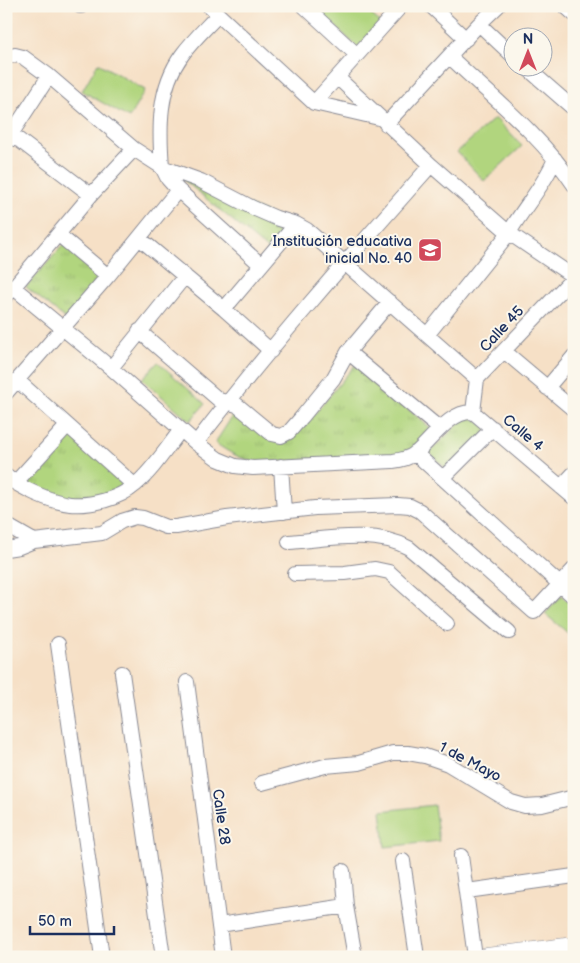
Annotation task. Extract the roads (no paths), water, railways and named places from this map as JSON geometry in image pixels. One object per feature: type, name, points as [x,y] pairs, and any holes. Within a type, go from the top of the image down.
[{"type":"main road","points":[[487,957],[568,950]]},
{"type":"street","points":[[304,6],[357,55]]},
{"type":"street","points":[[314,103],[402,6]]},
{"type":"street","points":[[431,6],[466,39]]},
{"type":"street","points":[[383,121],[450,57],[498,6]]},
{"type":"street","points":[[565,6],[574,14]]},
{"type":"street","points":[[261,264],[178,190],[168,179],[162,167],[160,120],[167,81],[181,56],[214,11],[314,103],[383,121]]},
{"type":"street","points":[[479,24],[502,46]]},
{"type":"street","points":[[6,56],[15,55],[23,57],[49,76],[134,149],[162,167],[201,181],[276,218],[308,230],[477,379],[473,412],[458,415],[440,428],[415,453],[406,459],[394,461],[253,468],[235,466],[218,459],[196,444],[63,328],[10,292],[91,195],[134,149]]},
{"type":"street","points":[[450,57],[555,159],[574,186]]},
{"type":"street","points":[[49,76],[7,138],[19,140],[91,195]]},
{"type":"street","points":[[338,78],[431,165],[509,233],[574,277]]},
{"type":"street","points":[[538,78],[574,109]]},
{"type":"street","points":[[427,335],[509,233],[517,218],[548,175],[555,159]]},
{"type":"street","points":[[196,444],[227,402],[344,262],[431,165]]},
{"type":"street","points":[[6,393],[108,276],[178,190]]},
{"type":"street","points":[[224,309],[296,224]]},
{"type":"street","points":[[59,235],[108,276]]},
{"type":"street","points":[[140,238],[271,351]]},
{"type":"street","points":[[111,368],[185,276]]},
{"type":"street","name":"Calle 45","points":[[477,379],[574,277]]},
{"type":"street","points":[[140,331],[219,400],[237,405],[272,434],[281,436],[289,432],[309,409],[333,379],[348,352],[390,302]]},
{"type":"street","points":[[504,351],[574,410]]},
{"type":"street","points":[[348,352],[440,428]]},
{"type":"street","points":[[547,388],[574,356]]},
{"type":"street","points":[[17,380],[134,486]]},
{"type":"street","name":"Calle 4","points":[[473,412],[574,498]]},
{"type":"street","points":[[67,426],[11,480],[69,504],[84,504],[117,496],[134,486],[180,431]]},
{"type":"street","points":[[443,478],[493,428]]},
{"type":"street","points":[[415,453],[574,596]]},
{"type":"street","points":[[281,466],[284,512]]},
{"type":"street","points":[[562,487],[574,473]]},
{"type":"street","points":[[6,549],[19,547],[34,541],[102,533],[122,521],[135,517],[144,518],[166,528],[176,528],[227,518],[315,508],[398,505],[410,506],[420,511],[534,612],[574,569]]},
{"type":"street","points":[[6,526],[34,541]]},
{"type":"street","points":[[289,542],[365,537],[389,539],[399,542],[409,548],[509,632]]},
{"type":"street","points":[[295,574],[345,573],[375,569],[389,572],[447,624]]},
{"type":"street","points":[[58,644],[102,957]]},
{"type":"street","points":[[122,673],[162,957]]},
{"type":"street","name":"Calle 28","points":[[187,682],[223,957]]},
{"type":"street","name":"1 de Mayo","points":[[262,783],[325,766],[359,763],[393,753],[408,753],[425,756],[448,764],[511,802],[525,806],[542,805],[574,796]]},
{"type":"street","points":[[461,856],[475,957]]},
{"type":"street","points":[[402,861],[417,957]]},
{"type":"street","points":[[343,871],[346,906],[355,957]]},
{"type":"street","points":[[467,891],[574,876]]},
{"type":"street","points":[[219,925],[346,906]]},
{"type":"place","name":"Institución educativa inicial No. 40","points":[[430,250]]}]
